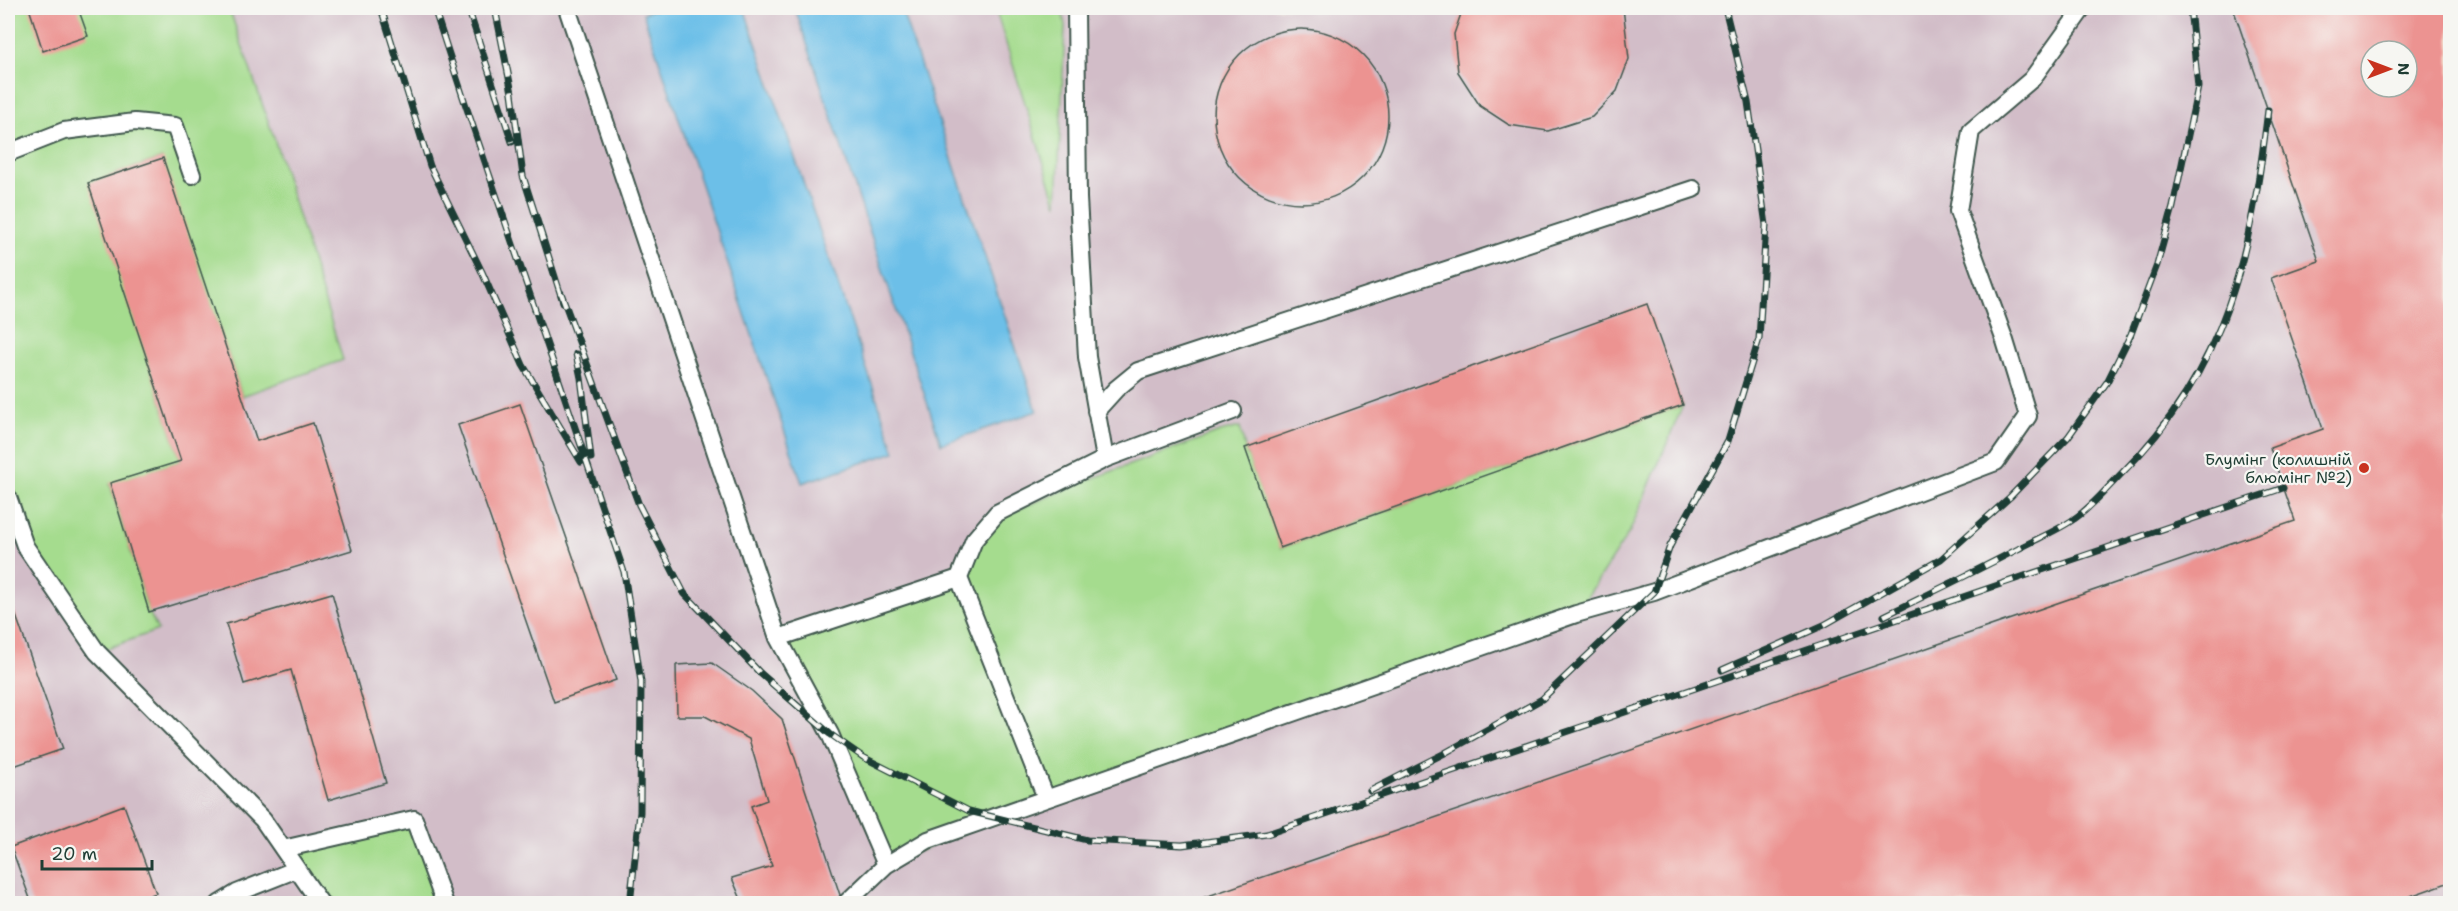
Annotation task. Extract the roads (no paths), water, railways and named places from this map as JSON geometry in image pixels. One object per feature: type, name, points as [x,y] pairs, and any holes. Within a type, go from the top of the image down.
[{"type":"lane","points":[[567,8],[778,638],[830,734],[886,865]]},
{"type":"lane","points":[[1076,8],[1078,198],[1087,357],[1105,459]]},
{"type":"lane","points":[[845,903],[886,865],[928,840],[1576,614],[1654,592],[1996,462],[2028,416],[2005,341],[1958,211],[1971,131],[2032,79],[2083,8]]},
{"type":"lane","points":[[8,153],[64,131],[135,122],[175,126],[192,175]]},
{"type":"lane","points":[[1096,411],[1116,389],[1138,371],[1693,189]]},
{"type":"lane","points":[[1047,798],[959,578],[974,540],[997,513],[1105,459],[1233,411]]},
{"type":"lane","points":[[8,497],[25,546],[97,652],[263,820],[321,903]]},
{"type":"lane","points":[[778,638],[959,578]]},
{"type":"lane","points":[[283,849],[414,819],[445,903]]},
{"type":"lane","points":[[219,903],[237,893],[297,869]]},
{"type":"water","points":[[660,8],[744,8],[895,452],[802,483],[643,13]]},
{"type":"water","points":[[795,8],[901,8],[1037,411],[941,444]]},
{"type":"railway","points":[[381,8],[430,166],[482,272],[523,365],[581,462]]},
{"type":"railway","points":[[434,8],[624,572],[641,682],[640,812],[630,904]]},
{"type":"railway","points":[[468,8],[512,142]]},
{"type":"railway","points":[[495,8],[512,93],[523,176],[563,302]]},
{"type":"railway","points":[[1370,791],[1443,754],[1542,699],[1654,592],[1670,546],[1728,441],[1759,339],[1766,225],[1748,102],[1725,8]]},
{"type":"railway","points":[[1722,670],[1824,625],[1941,559],[2010,497],[2068,437],[2107,382],[2131,334],[2157,265],[2173,207],[2198,87],[2190,8]]},
{"type":"railway","points":[[1884,616],[2074,519],[2100,497],[2159,432],[2188,391],[2211,349],[2228,305],[2253,212],[2268,110]]},
{"type":"railway","points":[[561,293],[639,505],[684,593],[760,673],[830,734],[863,757],[969,811],[1087,840],[1182,845],[1267,834],[2283,488]]},
{"type":"railway","points":[[576,354],[591,458]]},
{"type":"place","name":"Блумінг (колишній блюмінг №2)","points":[[2364,468]]}]
